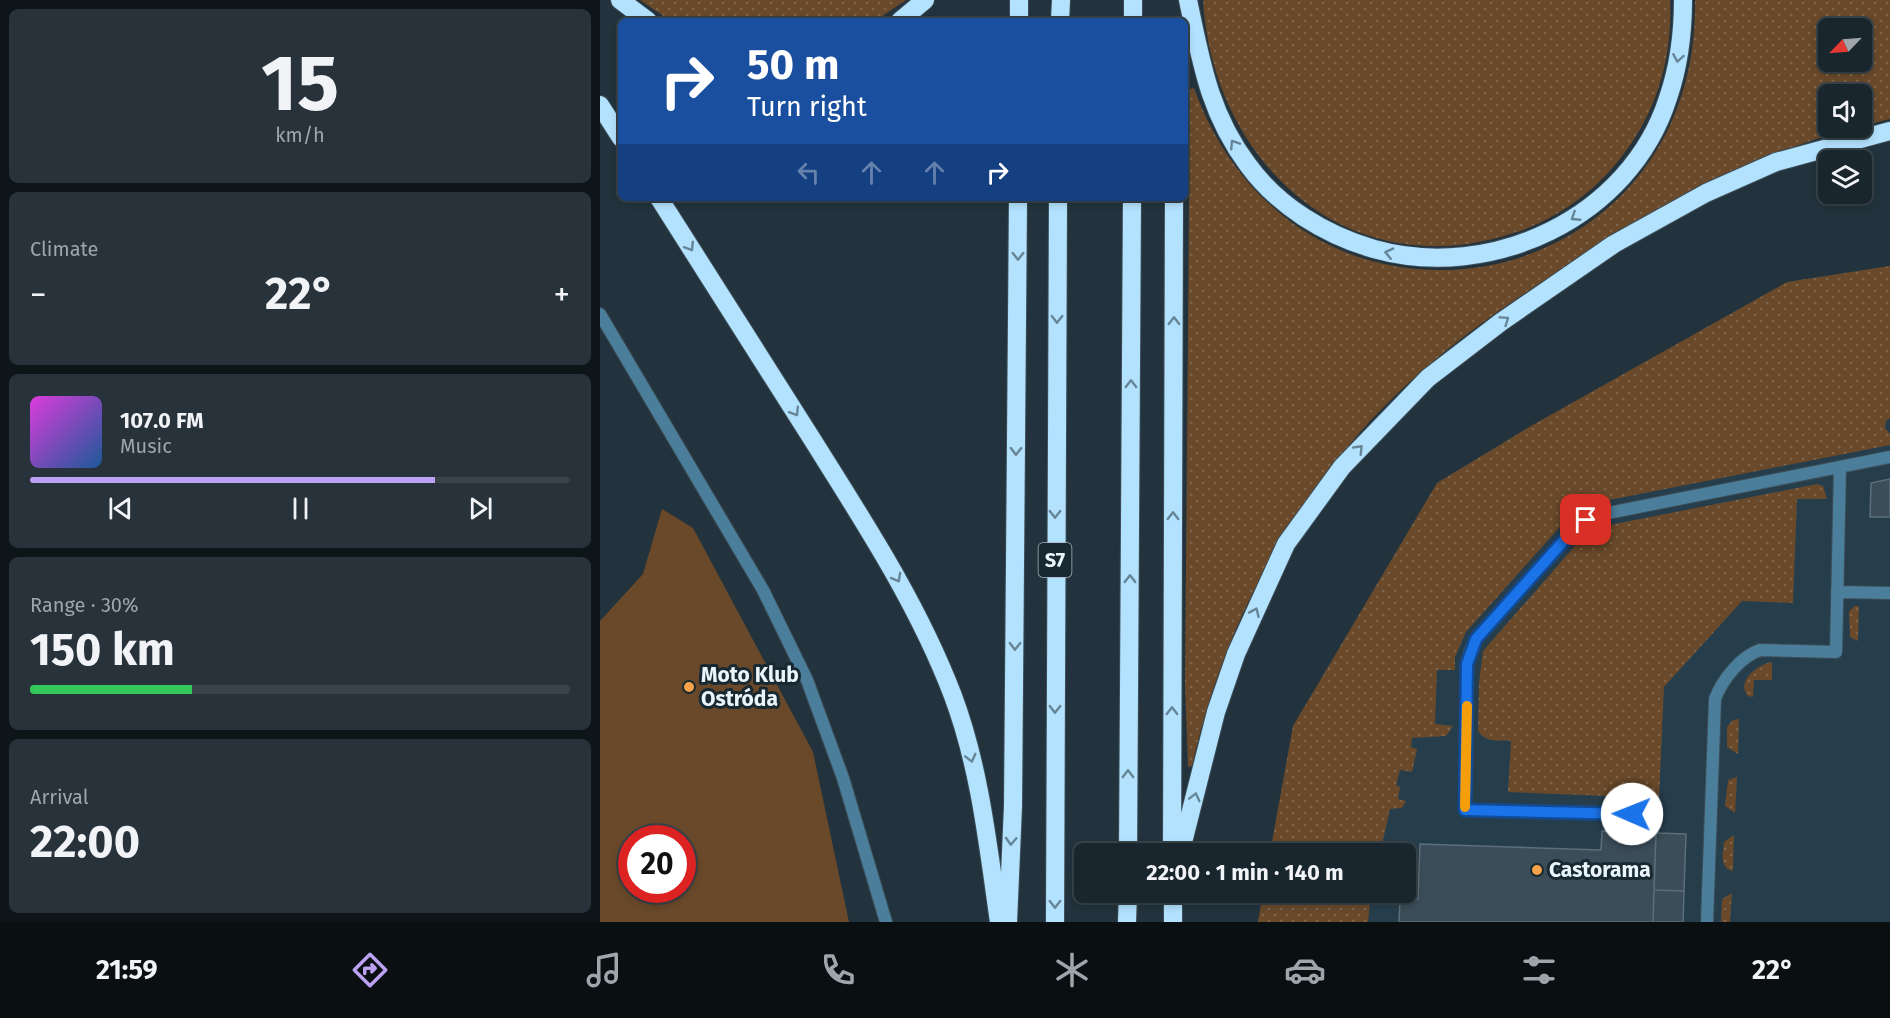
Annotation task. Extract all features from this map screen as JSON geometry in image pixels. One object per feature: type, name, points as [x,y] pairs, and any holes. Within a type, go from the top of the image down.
[{"type":"highway","points":[[620,0],[644,18]]},
{"type":"highway","points":[[904,18],[925,0]]},
{"type":"highway","points":[[1018,18],[1019,0]]},
{"type":"highway","points":[[1060,18],[1061,0]]},
{"type":"highway","points":[[1133,0],[1133,18]]},
{"type":"highway","points":[[1180,18],[1181,0]]},
{"type":"highway","points":[[1188,0],[1206,85],[1216,111],[1229,138],[1249,166],[1270,189],[1293,210],[1354,243],[1394,255],[1467,258],[1525,243],[1571,220],[1596,203],[1618,181],[1655,130],[1668,100],[1682,38],[1683,0]]},
{"type":"highway","points":[[600,105],[618,133]]},
{"type":"highway","points":[[1183,843],[1216,712],[1232,664],[1286,544],[1342,467],[1428,378],[1501,322],[1614,244],[1706,193],[1776,162],[1890,131]]},
{"type":"highway","points":[[661,201],[870,531],[921,622],[953,698],[970,753],[982,808],[999,922]]},
{"type":"highway","points":[[1008,922],[1013,806],[1018,201]]},
{"type":"highway","name":"S7","points":[[1055,922],[1058,201]]},
{"type":"highway","points":[[1128,843],[1132,201]]},
{"type":"highway","points":[[1172,843],[1174,201]]},
{"type":"highway","points":[[1127,922],[1128,903]]},
{"type":"highway","points":[[1173,903],[1173,922]]},
{"type":"street","points":[[600,314],[758,580],[807,680],[843,778],[886,922]]},
{"type":"street","points":[[1656,814],[1465,810],[1467,664],[1476,639],[1576,527],[1586,520],[1607,513],[1890,457]]},
{"type":"street","points":[[1707,922],[1715,699],[1720,687],[1749,654],[1760,650],[1836,652],[1840,467]]},
{"type":"street","points":[[1837,592],[1890,593]]},
{"type":"shaded area","points":[[640,0],[906,0],[879,18],[667,18]]},
{"type":"shaded area","points":[[1203,0],[1670,0],[1670,22],[1665,64],[1652,105],[1632,143],[1607,174],[1581,198],[1534,225],[1500,237],[1441,246],[1387,241],[1338,223],[1294,194],[1258,155],[1231,109],[1212,57]]},
{"type":"shaded area","points":[[1695,0],[1890,0],[1890,119],[1872,124],[1872,84],[1818,84],[1819,138],[1742,167],[1673,201],[1605,241],[1476,328],[1422,371],[1380,411],[1341,454],[1306,501],[1276,550],[1249,601],[1226,654],[1207,710],[1192,766],[1188,767],[1185,684],[1190,89],[1194,88],[1246,180],[1317,239],[1400,267],[1486,266],[1566,237],[1634,182],[1679,103]]},
{"type":"shaded area","points":[[1890,266],[1890,922],[1258,922],[1261,903],[1416,903],[1416,843],[1272,843],[1293,726],[1437,483],[1531,426],[1787,282]]},
{"type":"shaded area","points":[[1890,266],[1890,418],[1886,421],[1885,428],[1890,434],[1890,445],[1594,503],[1567,519],[1466,632],[1455,657],[1455,670],[1437,670],[1435,724],[1453,726],[1446,736],[1412,738],[1411,747],[1417,749],[1412,772],[1400,770],[1396,785],[1400,787],[1398,799],[1406,801],[1402,808],[1390,809],[1382,843],[1272,843],[1293,726],[1437,483],[1531,426],[1787,282]]},
{"type":"shaded area","points":[[1817,484],[1823,486],[1827,499],[1797,499],[1793,603],[1742,601],[1664,687],[1659,798],[1508,792],[1511,741],[1488,739],[1478,730],[1479,683],[1483,651],[1581,539],[1600,527]]},
{"type":"shaded area","name":"Moto Klub Ostróda","points":[[662,509],[693,528],[813,752],[849,922],[600,922],[600,621],[643,574]]},
{"type":"shaded area","points":[[1859,606],[1858,641],[1850,637],[1849,611]]},
{"type":"shaded area","points":[[1772,662],[1772,680],[1754,680],[1753,697],[1748,696],[1744,685],[1750,674],[1766,663]]},
{"type":"shaded area","points":[[1739,719],[1738,754],[1727,747],[1727,727],[1733,720]]},
{"type":"shaded area","points":[[1737,777],[1735,813],[1725,806],[1728,780]]},
{"type":"shaded area","points":[[1734,835],[1733,871],[1724,864],[1723,856],[1724,842]]},
{"type":"shaded area","points":[[1732,893],[1730,922],[1721,922],[1722,899]]},
{"type":"shaded area","points":[[1261,903],[1370,903],[1368,922],[1258,922]]},
{"type":"building","points":[[1890,479],[1890,517],[1870,517],[1871,483]]},
{"type":"building","name":"Castorama","points":[[1602,831],[1656,833],[1653,922],[1399,922],[1400,903],[1416,903],[1418,899],[1420,844],[1601,850]]},
{"type":"building","points":[[1656,833],[1686,834],[1684,891],[1654,890]]},
{"type":"building","points":[[1654,890],[1684,891],[1683,922],[1653,922]]},
{"type":"slow traffic","points":[[1465,807],[1467,706]]},
{"type":"place","name":"Moto Klub Ostróda","points":[[689,687]]},
{"type":"place","name":"Castorama","points":[[1537,870]]},
{"type":"route","points":[[1586,520],[1576,527],[1476,639],[1470,652],[1467,664],[1465,810],[1632,814]]}]
